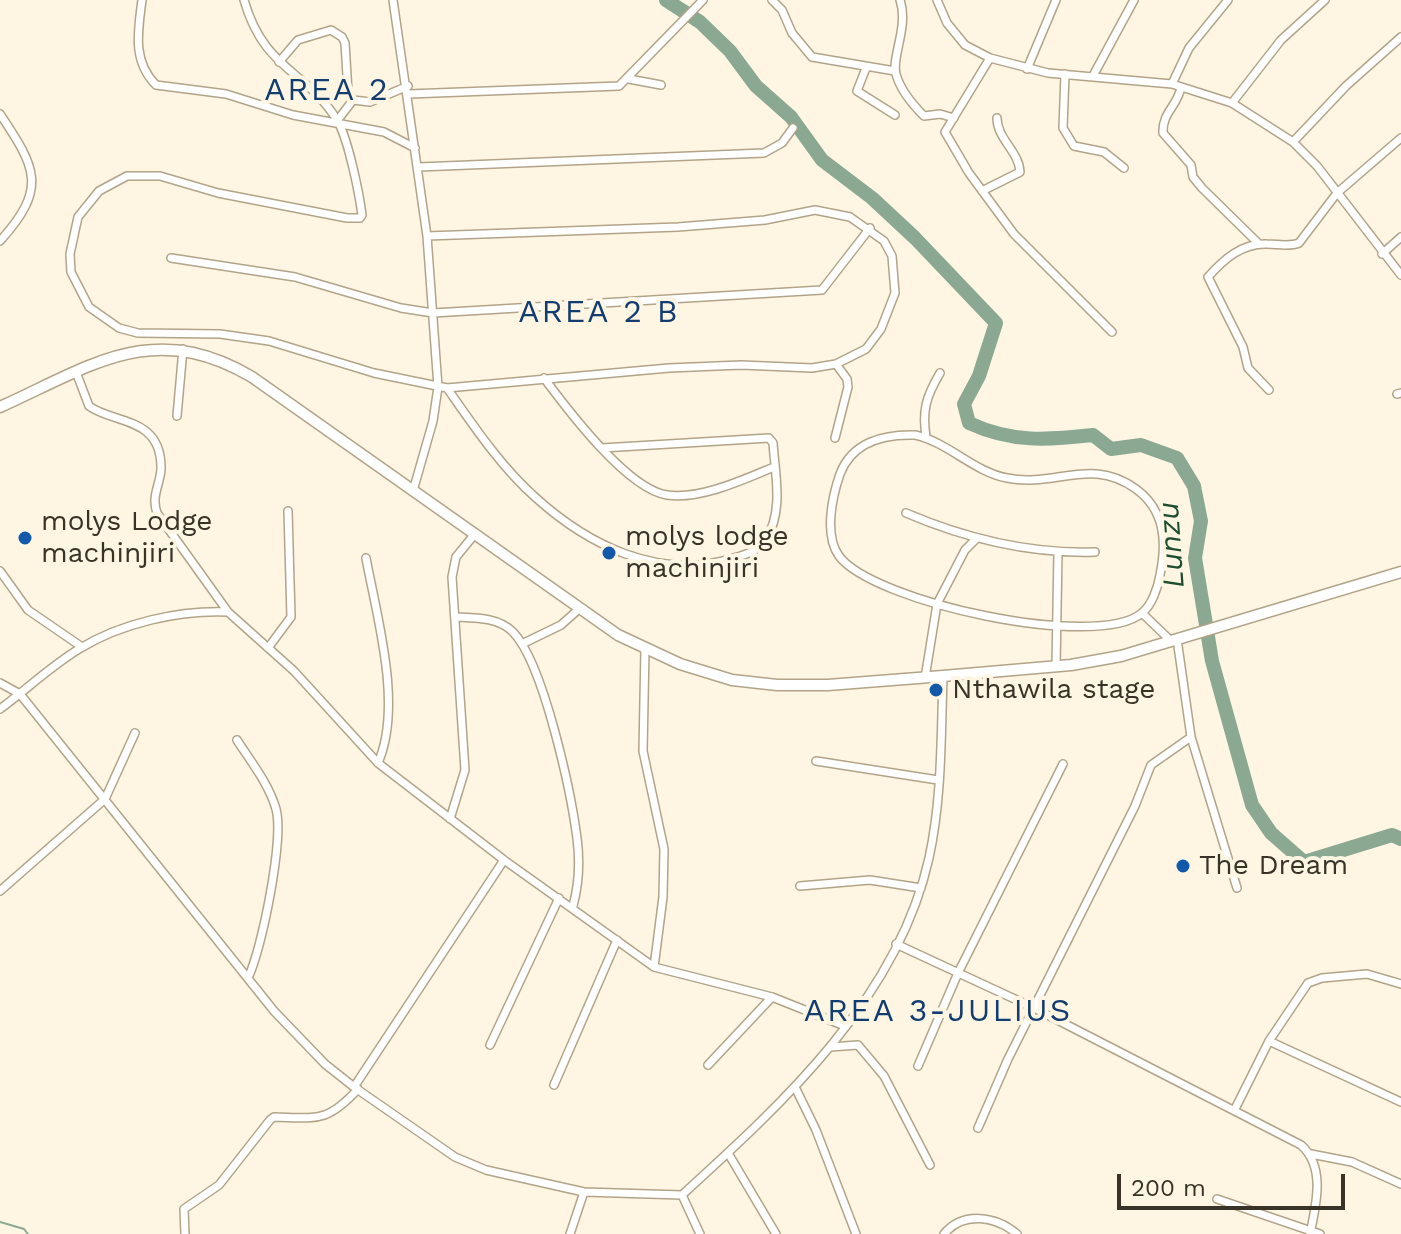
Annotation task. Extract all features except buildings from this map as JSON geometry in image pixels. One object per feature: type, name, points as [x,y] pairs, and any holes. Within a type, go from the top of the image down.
[{"type":"main road","points":[[0,407],[76,372],[142,349],[183,349],[227,362],[579,609],[645,649],[704,673],[777,685],[925,678],[1101,660],[1401,572]]},
{"type":"street","points":[[142,0],[138,29],[140,63],[156,85],[226,94],[395,135],[415,148]]},
{"type":"street","points":[[244,0],[254,31],[279,62],[338,123],[361,209],[360,218],[243,199],[143,174],[113,182],[93,197],[78,217],[73,233],[71,272],[89,307],[102,319],[138,333],[240,336],[442,388],[699,366],[812,368],[836,364],[866,349],[881,329],[895,293],[892,256],[884,241],[870,228],[850,217],[815,210],[765,220],[678,227],[427,236]]},
{"type":"street","points":[[393,0],[419,167],[442,388],[413,491]]},
{"type":"street","points":[[353,100],[370,102],[408,90],[619,86],[703,0]]},
{"type":"street","points":[[772,0],[782,10],[792,33],[812,57],[895,71]]},
{"type":"street","points":[[900,0],[904,24],[895,71],[924,116],[940,114],[954,118]]},
{"type":"street","points":[[937,0],[960,40],[990,58],[1027,69],[1094,74],[1176,86],[1232,103],[1293,142],[1401,275]]},
{"type":"street","points":[[1027,69],[1056,0]]},
{"type":"street","points":[[1094,74],[1134,0]]},
{"type":"street","points":[[1228,0],[1189,48],[1176,86],[1177,99],[1164,114],[1163,133],[1191,165],[1193,177],[1202,188],[1258,243]]},
{"type":"street","points":[[1232,103],[1281,40],[1325,0]]},
{"type":"street","points":[[279,62],[298,40],[320,31],[337,33],[345,43],[348,92],[353,100]]},
{"type":"street","points":[[1293,142],[1346,86],[1401,37]]},
{"type":"street","points":[[990,58],[945,132],[982,191],[1044,266],[1112,332]]},
{"type":"street","points":[[866,68],[857,91],[895,115]]},
{"type":"street","points":[[1065,74],[1063,128],[1074,146],[1104,152],[1124,168]]},
{"type":"street","points":[[629,79],[661,85]]},
{"type":"street","points":[[338,123],[353,100]]},
{"type":"street","points":[[0,114],[26,153],[34,181],[28,204],[0,241]]},
{"type":"street","points":[[982,191],[1020,172],[1020,163],[997,130],[997,118]]},
{"type":"street","points":[[419,167],[764,153],[782,143],[793,128]]},
{"type":"street","points":[[1269,390],[1248,368],[1243,347],[1208,277],[1227,257],[1258,243],[1299,243],[1337,193],[1401,138]]},
{"type":"street","points":[[171,258],[295,277],[387,304],[433,313],[822,290],[870,228]]},
{"type":"street","points":[[1382,254],[1401,237]]},
{"type":"street","points":[[138,333],[142,349]]},
{"type":"street","points":[[177,416],[183,349]]},
{"type":"street","points":[[835,438],[848,387],[836,364]]},
{"type":"street","points":[[76,372],[84,399],[93,410],[129,419],[153,441],[161,461],[154,494],[157,513],[228,612],[268,648],[378,763],[504,860],[573,906],[654,967],[772,997],[845,1026]]},
{"type":"street","points":[[926,437],[925,398],[940,373]]},
{"type":"street","points":[[544,378],[581,427],[602,448],[639,480],[668,495],[702,490],[774,467]]},
{"type":"street","points":[[442,388],[534,496],[596,541],[659,565],[721,562],[755,551],[766,539],[775,516],[773,443],[769,438],[602,448]]},
{"type":"street","points":[[884,436],[926,437],[1007,478],[1032,480],[1085,472],[1106,473],[1149,498],[1159,514],[1163,529],[1162,567],[1159,584],[1142,613],[1106,627],[1057,627],[937,604],[880,586],[838,554],[831,531],[834,497],[847,459],[884,436]]},
{"type":"street","points":[[268,648],[291,617],[288,511]]},
{"type":"street","points":[[906,513],[976,539],[1058,552],[1095,552]]},
{"type":"street","points":[[450,819],[465,770],[454,564],[474,535]]},
{"type":"street","points":[[925,678],[937,604],[965,550],[976,539]]},
{"type":"street","points":[[1056,667],[1058,552]]},
{"type":"street","points":[[366,558],[389,708],[389,734],[378,763]]},
{"type":"street","points":[[0,571],[28,610],[82,647]]},
{"type":"street","points":[[522,644],[561,625],[579,609]]},
{"type":"street","points":[[0,709],[82,647],[117,630],[197,612],[228,612]]},
{"type":"street","points":[[1142,613],[1174,640],[1191,737],[1237,888]]},
{"type":"street","points":[[455,617],[502,624],[522,644],[556,743],[577,840],[578,887],[573,906]]},
{"type":"street","points":[[645,649],[643,751],[664,849],[663,897],[654,967]]},
{"type":"street","points":[[0,683],[20,694],[301,1040],[356,1088],[455,1157],[486,1170],[584,1192],[682,1195],[795,1087],[830,1047],[865,1000],[896,944],[921,888],[935,830],[943,676]]},
{"type":"street","points":[[0,891],[105,799],[135,733]]},
{"type":"street","points":[[978,1128],[1135,806],[1151,765],[1191,737]]},
{"type":"street","points":[[237,740],[269,788],[277,812],[262,942],[248,978]]},
{"type":"street","points":[[816,761],[938,780]]},
{"type":"street","points":[[918,1066],[958,973],[1063,764]]},
{"type":"street","points":[[185,1234],[184,1209],[219,1185],[270,1120],[274,1117],[315,1120],[338,1110],[356,1088],[504,860]]},
{"type":"street","points":[[800,886],[870,880],[921,888]]},
{"type":"street","points":[[490,1045],[559,898]]},
{"type":"street","points":[[554,1085],[617,940]]},
{"type":"street","points":[[896,944],[1034,1008],[1235,1109],[1311,1154],[1352,1162],[1401,1184]]},
{"type":"street","points":[[1235,1109],[1269,1041],[1300,990],[1314,980],[1367,974],[1401,984]]},
{"type":"street","points":[[708,1065],[772,997]]},
{"type":"street","points":[[1269,1041],[1401,1102]]},
{"type":"street","points":[[830,1047],[858,1045],[874,1062],[930,1165]]},
{"type":"street","points":[[795,1087],[816,1130],[856,1234]]},
{"type":"street","points":[[728,1153],[776,1234]]},
{"type":"street","points":[[1311,1154],[1317,1171],[1311,1232]]},
{"type":"street","points":[[570,1234],[584,1192]]},
{"type":"street","points":[[682,1195],[700,1234]]},
{"type":"street","points":[[1217,1199],[1320,1234]]},
{"type":"street","points":[[944,1234],[954,1224],[972,1218],[999,1223],[1017,1234]]},
{"type":"waterway","name":"Lunzu","points":[[666,0],[700,22],[730,51],[756,86],[791,117],[822,160],[872,198],[915,238],[996,323],[979,376],[964,404],[969,423],[1015,437],[1093,435],[1111,449],[1141,445],[1177,458],[1194,486],[1201,521],[1195,558],[1212,661],[1252,805],[1271,833],[1304,862],[1392,835],[1401,839]]},
{"type":"waterway","points":[[0,1222],[24,1229],[28,1234]]},
{"type":"place","name":"molys Lodge machinjiri","points":[[25,538]]},
{"type":"place","name":"molys lodge machinjiri","points":[[609,553]]},
{"type":"place","name":"Nthawila stage","points":[[936,690]]},
{"type":"place","name":"The Dream","points":[[1183,866]]},
{"type":"district","name":"AREA 2","points":[[327,91]]},
{"type":"district","name":"AREA 2 B","points":[[599,313]]},
{"type":"district","name":"AREA 3-JULIUS","points":[[938,1012]]}]
